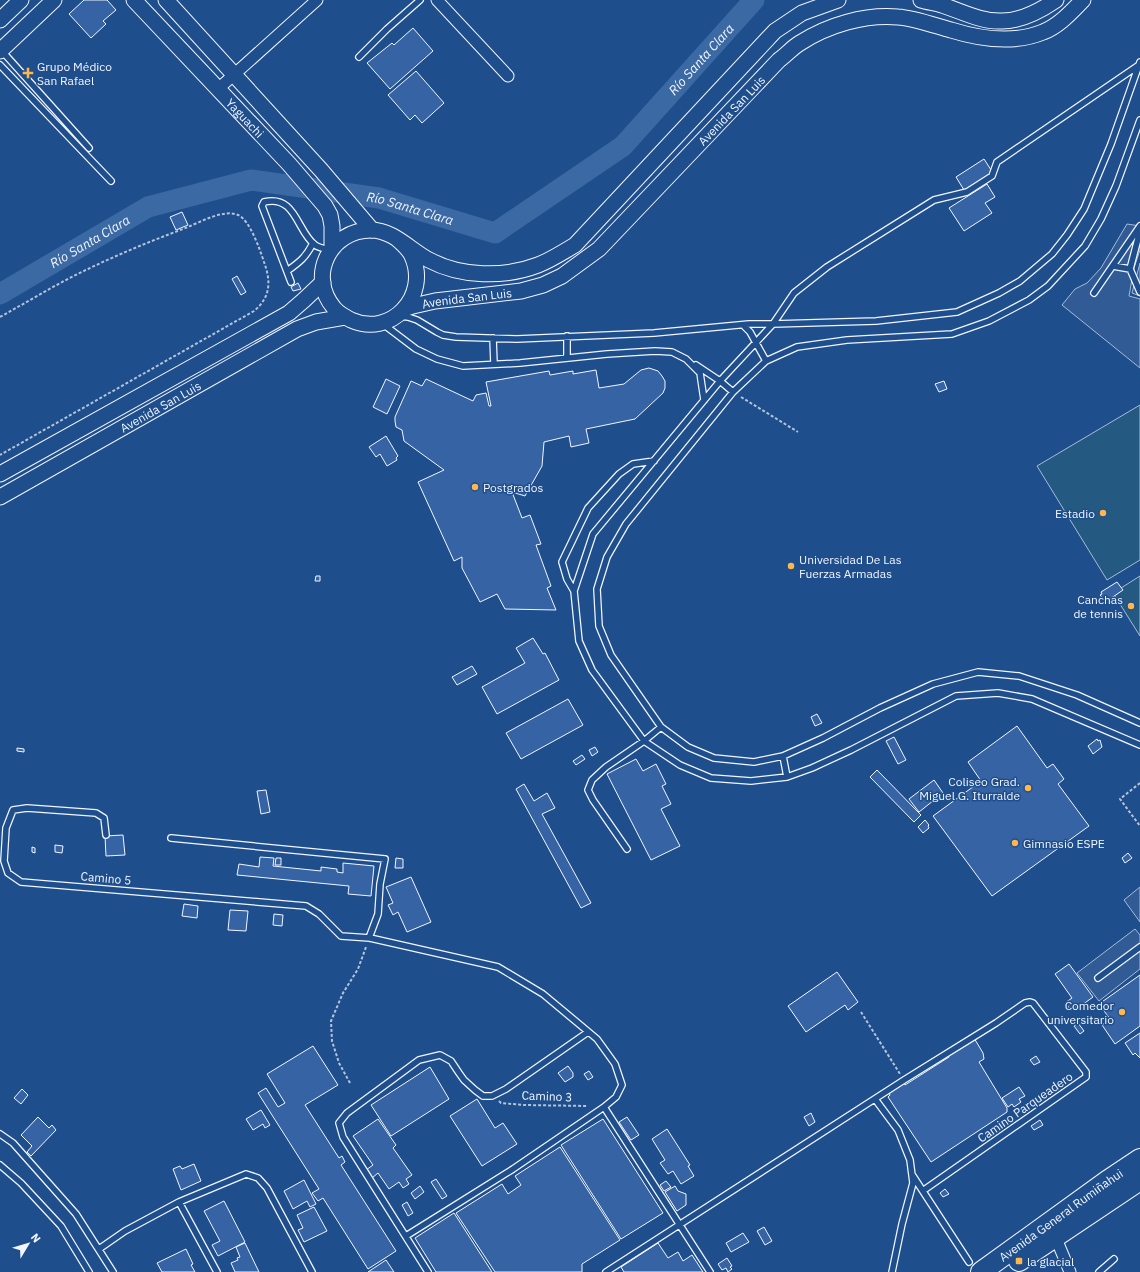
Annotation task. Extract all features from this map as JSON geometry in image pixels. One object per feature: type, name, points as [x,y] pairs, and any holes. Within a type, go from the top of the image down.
[{"type":"highway","name":"Avenida General Rumiñahui","points":[[975,1267],[1140,1159]]},
{"type":"highway","name":"Avenida General Rumiñahui","points":[[1004,1272],[1055,1236],[1140,1180]]},
{"type":"street","points":[[0,20],[21,0]]},
{"type":"street","points":[[1,50],[54,0]]},
{"type":"street","name":"Yaguachi","points":[[134,0],[289,164],[319,198],[330,215],[332,226],[331,249]]},
{"type":"street","name":"Yaguachi","points":[[166,0],[321,170],[372,230]]},
{"type":"street","points":[[218,90],[317,0]]},
{"type":"street","points":[[436,0],[508,76]]},
{"type":"street","name":"Avenida San Luis","points":[[396,238],[429,260],[460,271],[492,274],[514,271],[537,265],[556,257],[575,245],[775,31],[802,13],[838,0]]},
{"type":"street","points":[[921,0],[942,5],[966,14],[1002,21],[1031,15],[1056,0]]},
{"type":"street","name":"Avenida San Luis","points":[[401,313],[413,306],[436,301],[522,291],[543,285],[562,276],[599,249],[779,60],[799,43],[826,29],[857,20],[878,17],[899,17],[935,25],[969,35],[1012,39],[1028,37],[1044,32],[1060,22],[1083,0]]},
{"type":"street","points":[[372,230],[385,232],[396,238],[405,246],[412,256],[416,266],[416,289],[411,300],[401,313],[382,323],[357,323],[345,317],[334,308],[326,296],[323,282],[324,266],[331,249],[343,238],[357,231],[372,230]]},
{"type":"street","name":"Avenida San Luis","points":[[0,474],[289,313],[323,282]]},
{"type":"street","name":"Avenida San Luis","points":[[0,497],[297,329],[316,322],[345,317]]},
{"type":"street","points":[[1055,1236],[1070,1272]]},
{"type":"lane","points":[[360,57],[420,0]]},
{"type":"lane","points":[[1,50],[89,148]]},
{"type":"lane","points":[[401,313],[417,320],[443,335],[456,337],[517,339],[654,333],[743,325],[876,321],[957,312],[999,293],[1020,281],[1052,254],[1067,235],[1084,209],[1111,144],[1140,64]]},
{"type":"lane","points":[[1140,64],[997,162],[992,176],[967,192],[934,200],[827,267],[794,293],[773,324],[720,381],[593,534],[574,591],[579,641],[592,670],[644,741],[680,765],[711,778],[751,781],[787,777],[812,768],[851,750],[956,696],[998,693],[1032,699],[1140,745]]},
{"type":"lane","points":[[0,65],[111,181]]},
{"type":"lane","points":[[1140,120],[1116,186],[1101,219],[1085,246],[1048,286],[1029,300],[989,321],[952,334],[846,340],[797,347],[766,361],[733,392],[626,524],[607,557],[597,589],[599,626],[612,655],[661,727],[688,747],[714,758],[754,762],[783,756],[823,738],[880,708],[933,684],[978,672],[1019,676],[1077,695],[1140,723]]},
{"type":"lane","points":[[291,282],[262,206],[264,202],[271,200],[286,206],[293,212],[309,239],[316,246],[331,249]]},
{"type":"lane","points":[[1094,293],[1140,226]]},
{"type":"lane","points":[[1140,231],[1130,269],[1140,292]]},
{"type":"lane","points":[[287,271],[301,262],[309,252],[313,243]]},
{"type":"lane","points":[[1113,266],[1130,269]]},
{"type":"lane","points":[[382,323],[416,349],[437,359],[463,366],[520,363],[654,351],[672,352],[686,359],[720,381],[733,392]]},
{"type":"lane","points":[[743,325],[756,341],[766,361]]},
{"type":"lane","points":[[567,336],[567,358]]},
{"type":"lane","points":[[493,338],[494,364]]},
{"type":"lane","points":[[686,359],[700,373],[704,400]]},
{"type":"lane","points":[[574,591],[567,579],[562,562],[588,508],[619,474],[633,464],[654,461]]},
{"type":"lane","points":[[627,848],[593,800],[588,790],[592,780],[606,767],[644,741],[661,727]]},
{"type":"lane","points":[[783,756],[787,777]]},
{"type":"lane","name":"Camino 5","points":[[106,835],[104,818],[96,813],[27,808],[13,810],[6,828],[4,861],[8,873],[21,882],[306,906],[319,914],[341,936],[369,938]]},
{"type":"lane","points":[[171,838],[384,859],[380,884],[378,914],[369,938],[498,967],[543,994],[597,1039],[615,1064],[622,1085],[616,1097],[604,1107],[513,1168],[406,1236]]},
{"type":"lane","points":[[1098,978],[1140,947]]},
{"type":"lane","name":"Camino Parqueadero","points":[[904,1080],[996,1023],[1025,1003],[1030,1002],[1033,1003],[1086,1072],[1086,1077],[924,1190]]},
{"type":"lane","points":[[428,1272],[343,1137],[339,1123],[347,1113],[419,1060],[440,1055],[451,1061],[459,1073],[475,1090],[483,1096],[492,1096],[506,1089],[588,1032]]},
{"type":"lane","points":[[606,1272],[904,1080]]},
{"type":"lane","points":[[875,1099],[898,1130],[910,1160],[913,1184],[902,1224],[892,1272]]},
{"type":"lane","points":[[604,1107],[710,1272]]},
{"type":"lane","points":[[0,1134],[13,1143],[76,1214],[113,1272]]},
{"type":"lane","points":[[0,1165],[21,1183],[61,1226],[89,1272]]},
{"type":"lane","points":[[99,1249],[125,1231],[179,1202],[246,1174],[258,1178],[267,1188],[312,1272]]},
{"type":"lane","points":[[912,1174],[975,1267]]},
{"type":"lane","points":[[179,1202],[217,1272]]},
{"type":"lane","points":[[1099,1272],[1114,1258]]},
{"type":"path","points":[[0,317],[88,269],[162,237],[222,214],[236,214],[247,223],[260,251],[268,276],[266,297],[254,311],[0,455]]},
{"type":"path","points":[[733,392],[798,432]]},
{"type":"path","points":[[1140,783],[1120,799],[1140,826]]},
{"type":"path","points":[[350,1083],[339,1063],[332,1041],[331,1020],[343,994],[358,969],[369,938]]},
{"type":"path","points":[[861,1012],[904,1080]]},
{"type":"path","name":"Camino 3","points":[[492,1096],[501,1103],[524,1106],[604,1107]]},
{"type":"shaded area","points":[[1127,224],[1140,226],[1140,250],[1134,268],[1129,296],[1140,299],[1140,368],[1062,305],[1075,289],[1087,283],[1101,268]]},
{"type":"shaded area","points":[[1140,263],[1140,296],[1132,293]]},
{"type":"shaded area","name":"Estadio","points":[[1140,405],[1140,560],[1107,580],[1037,466]]},
{"type":"shaded area","name":"Canchas de tennis","points":[[1140,576],[1140,636],[1113,593]]},
{"type":"shaded area","points":[[1140,887],[1140,922],[1124,900]]},
{"type":"shaded area","points":[[1135,929],[1140,935],[1140,969],[1099,1001],[1077,973]]},
{"type":"building","points":[[84,0],[107,0],[116,10],[103,21],[106,24],[91,38],[69,14]]},
{"type":"building","points":[[413,28],[433,51],[390,89],[367,63],[392,43],[394,45]]},
{"type":"building","points":[[416,71],[444,103],[422,123],[415,115],[410,120],[388,95]]},
{"type":"building","points":[[984,159],[993,173],[964,190],[956,177]]},
{"type":"building","points":[[987,184],[995,197],[985,203],[992,213],[964,231],[949,208]]},
{"type":"building","points":[[182,212],[188,225],[176,230],[170,217]]},
{"type":"building","points":[[237,276],[246,292],[241,295],[232,279]]},
{"type":"building","points":[[298,283],[301,289],[293,291],[291,287]]},
{"type":"building","name":"Postgrados","points":[[649,368],[658,371],[662,376],[665,381],[665,388],[663,393],[635,419],[586,429],[589,443],[571,447],[569,436],[544,442],[542,466],[525,496],[512,492],[522,518],[530,515],[541,544],[536,545],[551,586],[547,588],[556,610],[505,609],[497,594],[480,602],[462,568],[462,557],[454,561],[418,482],[444,470],[404,441],[402,430],[396,427],[395,417],[411,381],[422,386],[426,379],[473,401],[476,395],[486,393],[489,406],[491,406],[486,382],[549,371],[550,375],[573,371],[573,374],[596,370],[599,388],[624,384],[641,370]]},
{"type":"building","points":[[386,379],[400,386],[387,414],[373,407]]},
{"type":"building","points":[[944,381],[947,389],[939,392],[935,384]]},
{"type":"building","points":[[386,436],[398,456],[396,458],[397,460],[387,466],[380,454],[376,457],[369,447]]},
{"type":"building","points":[[316,576],[320,576],[320,581],[315,581]]},
{"type":"building","points":[[1117,582],[1123,590],[1107,601],[1106,599],[1104,600],[1100,595],[1102,594],[1101,592]]},
{"type":"building","points":[[533,638],[543,654],[545,653],[559,680],[497,714],[482,687],[525,663],[516,648]]},
{"type":"building","points":[[472,666],[477,674],[457,685],[452,677]]},
{"type":"building","points":[[568,699],[583,725],[521,759],[506,733]]},
{"type":"building","points":[[817,714],[822,723],[815,726],[811,717]]},
{"type":"building","points":[[1017,726],[1047,768],[1053,764],[1064,779],[1058,784],[1089,826],[992,896],[933,816],[981,781],[968,762]]},
{"type":"building","points":[[894,737],[906,760],[898,764],[886,741]]},
{"type":"building","points":[[1097,739],[1098,741],[1100,740],[1102,747],[1093,754],[1088,746]]},
{"type":"building","points":[[595,747],[598,752],[592,756],[589,750]]},
{"type":"building","points":[[17,748],[24,749],[24,752],[17,751]]},
{"type":"building","points":[[582,755],[585,759],[576,765],[573,761]]},
{"type":"building","points":[[636,759],[643,771],[656,764],[666,784],[662,786],[671,804],[661,809],[680,846],[651,860],[607,774]]},
{"type":"building","points":[[877,770],[921,815],[914,822],[870,777]]},
{"type":"building","points":[[934,780],[943,793],[919,812],[909,799]]},
{"type":"building","points":[[524,784],[534,801],[547,793],[555,808],[542,814],[591,903],[581,908],[516,789]]},
{"type":"building","points":[[266,790],[270,812],[261,814],[257,791]]},
{"type":"building","points":[[925,820],[929,825],[929,828],[923,833],[918,827]]},
{"type":"building","points":[[123,835],[125,855],[106,856],[105,836]]},
{"type":"building","points":[[55,845],[63,846],[62,853],[55,852]]},
{"type":"building","points":[[32,847],[35,848],[35,853],[32,852]]},
{"type":"building","points":[[1128,853],[1132,858],[1125,863],[1122,858]]},
{"type":"building","points":[[260,857],[274,858],[273,866],[321,871],[321,867],[337,869],[337,872],[343,873],[343,863],[374,866],[371,896],[348,894],[349,886],[237,875],[239,864],[259,867]]},
{"type":"building","points":[[276,858],[281,858],[281,865],[275,865]]},
{"type":"building","points":[[396,858],[403,859],[403,868],[395,868]]},
{"type":"building","points":[[411,877],[431,922],[407,932],[398,912],[393,915],[388,905],[393,903],[386,887]]},
{"type":"building","points":[[184,904],[198,906],[197,918],[182,916]]},
{"type":"building","points":[[230,910],[248,911],[246,931],[228,930]]},
{"type":"building","points":[[274,914],[283,915],[282,926],[273,925]]},
{"type":"building","points":[[1069,964],[1093,997],[1078,1008],[1077,1006],[1071,1010],[1065,1003],[1072,998],[1055,974]]},
{"type":"building","points":[[837,972],[858,1002],[848,1010],[845,1005],[806,1032],[788,1006]]},
{"type":"building","name":"Comedor universitario","points":[[1140,975],[1140,1026],[1115,1044],[1102,1025],[1110,1019],[1099,1004]]},
{"type":"building","points":[[1078,1023],[1084,1031],[1080,1034],[1074,1026]]},
{"type":"building","points":[[1140,1033],[1140,1058],[1135,1053],[1133,1055],[1125,1043]]},
{"type":"building","points":[[974,1038],[983,1053],[984,1059],[979,1062],[1007,1108],[1007,1112],[931,1162],[888,1097],[890,1095],[889,1093],[904,1083],[905,1085],[949,1057],[948,1055]]},
{"type":"building","points":[[313,1046],[338,1085],[305,1105],[339,1158],[342,1156],[345,1162],[341,1165],[396,1251],[368,1269],[323,1198],[318,1201],[312,1193],[319,1189],[258,1093],[266,1088],[278,1107],[285,1103],[267,1074]]},
{"type":"building","points":[[1036,1056],[1040,1062],[1034,1065],[1030,1060]]},
{"type":"building","points":[[568,1066],[573,1073],[573,1077],[565,1082],[558,1073]]},
{"type":"building","points":[[430,1067],[449,1099],[391,1136],[371,1105]]},
{"type":"building","points":[[589,1071],[593,1077],[588,1080],[584,1074]]},
{"type":"building","points":[[1019,1087],[1025,1096],[1019,1099],[1021,1102],[1014,1107],[1012,1104],[1008,1107],[1002,1098]]},
{"type":"building","points":[[22,1089],[28,1095],[21,1104],[14,1098]]},
{"type":"building","points":[[477,1099],[495,1128],[503,1123],[517,1144],[482,1166],[450,1116]]},
{"type":"building","points":[[261,1110],[270,1125],[265,1128],[263,1124],[253,1130],[246,1119]]},
{"type":"building","points":[[811,1113],[815,1122],[809,1126],[804,1117]]},
{"type":"building","points":[[38,1117],[49,1128],[52,1125],[56,1130],[31,1156],[27,1152],[32,1146],[21,1135]]},
{"type":"building","points":[[627,1117],[639,1135],[631,1140],[619,1122]]},
{"type":"building","points":[[378,1119],[396,1145],[393,1148],[412,1175],[406,1179],[409,1184],[403,1188],[399,1182],[389,1189],[378,1173],[372,1178],[366,1170],[373,1165],[353,1136]]},
{"type":"building","points":[[603,1119],[663,1213],[621,1239],[561,1145]]},
{"type":"building","points":[[1040,1120],[1043,1125],[1034,1130],[1031,1126]]},
{"type":"building","points":[[667,1129],[690,1165],[688,1166],[694,1176],[681,1184],[673,1171],[668,1174],[660,1163],[665,1160],[652,1139]]},
{"type":"building","points":[[560,1147],[620,1240],[582,1264],[582,1272],[495,1272],[456,1213],[502,1184],[508,1194],[521,1185],[515,1176]]},
{"type":"building","points":[[194,1164],[201,1181],[181,1190],[173,1169],[180,1166],[182,1169]]},
{"type":"building","points":[[436,1179],[447,1196],[442,1199],[431,1182]]},
{"type":"building","points":[[304,1180],[316,1204],[310,1207],[307,1201],[293,1209],[284,1191]]},
{"type":"building","points":[[666,1181],[671,1187],[664,1191],[660,1185]]},
{"type":"building","points":[[420,1186],[424,1192],[415,1199],[411,1193]]},
{"type":"building","points":[[675,1186],[678,1191],[686,1194],[686,1205],[677,1211],[665,1192]]},
{"type":"building","points":[[945,1189],[949,1194],[943,1197],[940,1193]]},
{"type":"building","points":[[224,1201],[245,1242],[218,1256],[212,1245],[220,1241],[204,1211]]},
{"type":"building","points":[[407,1202],[413,1213],[408,1216],[402,1205]]},
{"type":"building","points":[[314,1207],[327,1231],[304,1242],[298,1230],[303,1228],[297,1215]]},
{"type":"building","points":[[454,1213],[492,1272],[436,1272],[415,1238]]},
{"type":"building","points":[[764,1227],[772,1241],[765,1245],[757,1231]]},
{"type":"building","points":[[743,1233],[749,1242],[731,1252],[726,1243]]},
{"type":"building","points":[[245,1243],[259,1272],[235,1272],[231,1263],[238,1260],[237,1258],[240,1257],[236,1247]]},
{"type":"building","points":[[658,1243],[668,1258],[678,1252],[683,1261],[692,1255],[703,1272],[624,1272],[621,1267]]},
{"type":"building","points":[[186,1249],[195,1272],[162,1272],[157,1263]]},
{"type":"building","points":[[727,1258],[732,1266],[730,1267],[732,1269],[728,1272],[726,1268],[722,1270],[718,1264]]},
{"type":"building","points":[[386,1260],[394,1272],[368,1272]]},
{"type":"waterway","name":"Río Santa Clara","points":[[0,294],[148,207],[251,180],[379,198],[495,233],[623,146],[754,0]]},
{"type":"place","name":"Grupo Médico San Rafael","points":[[28,73]]},
{"type":"place","name":"Postgrados","points":[[475,487]]},
{"type":"place","name":"Estadio","points":[[1103,513]]},
{"type":"place","name":"Universidad De Las Fuerzas Armadas","points":[[791,566]]},
{"type":"place","name":"Canchas de tennis","points":[[1131,606]]},
{"type":"place","name":"Coliseo Grad. Miguel G. Iturralde","points":[[1028,788]]},
{"type":"place","name":"Gimnasio ESPE","points":[[1015,843]]},
{"type":"place","name":"Comedor universitario","points":[[1122,1012]]},
{"type":"place","name":"la glacial","points":[[1019,1261]]}]
